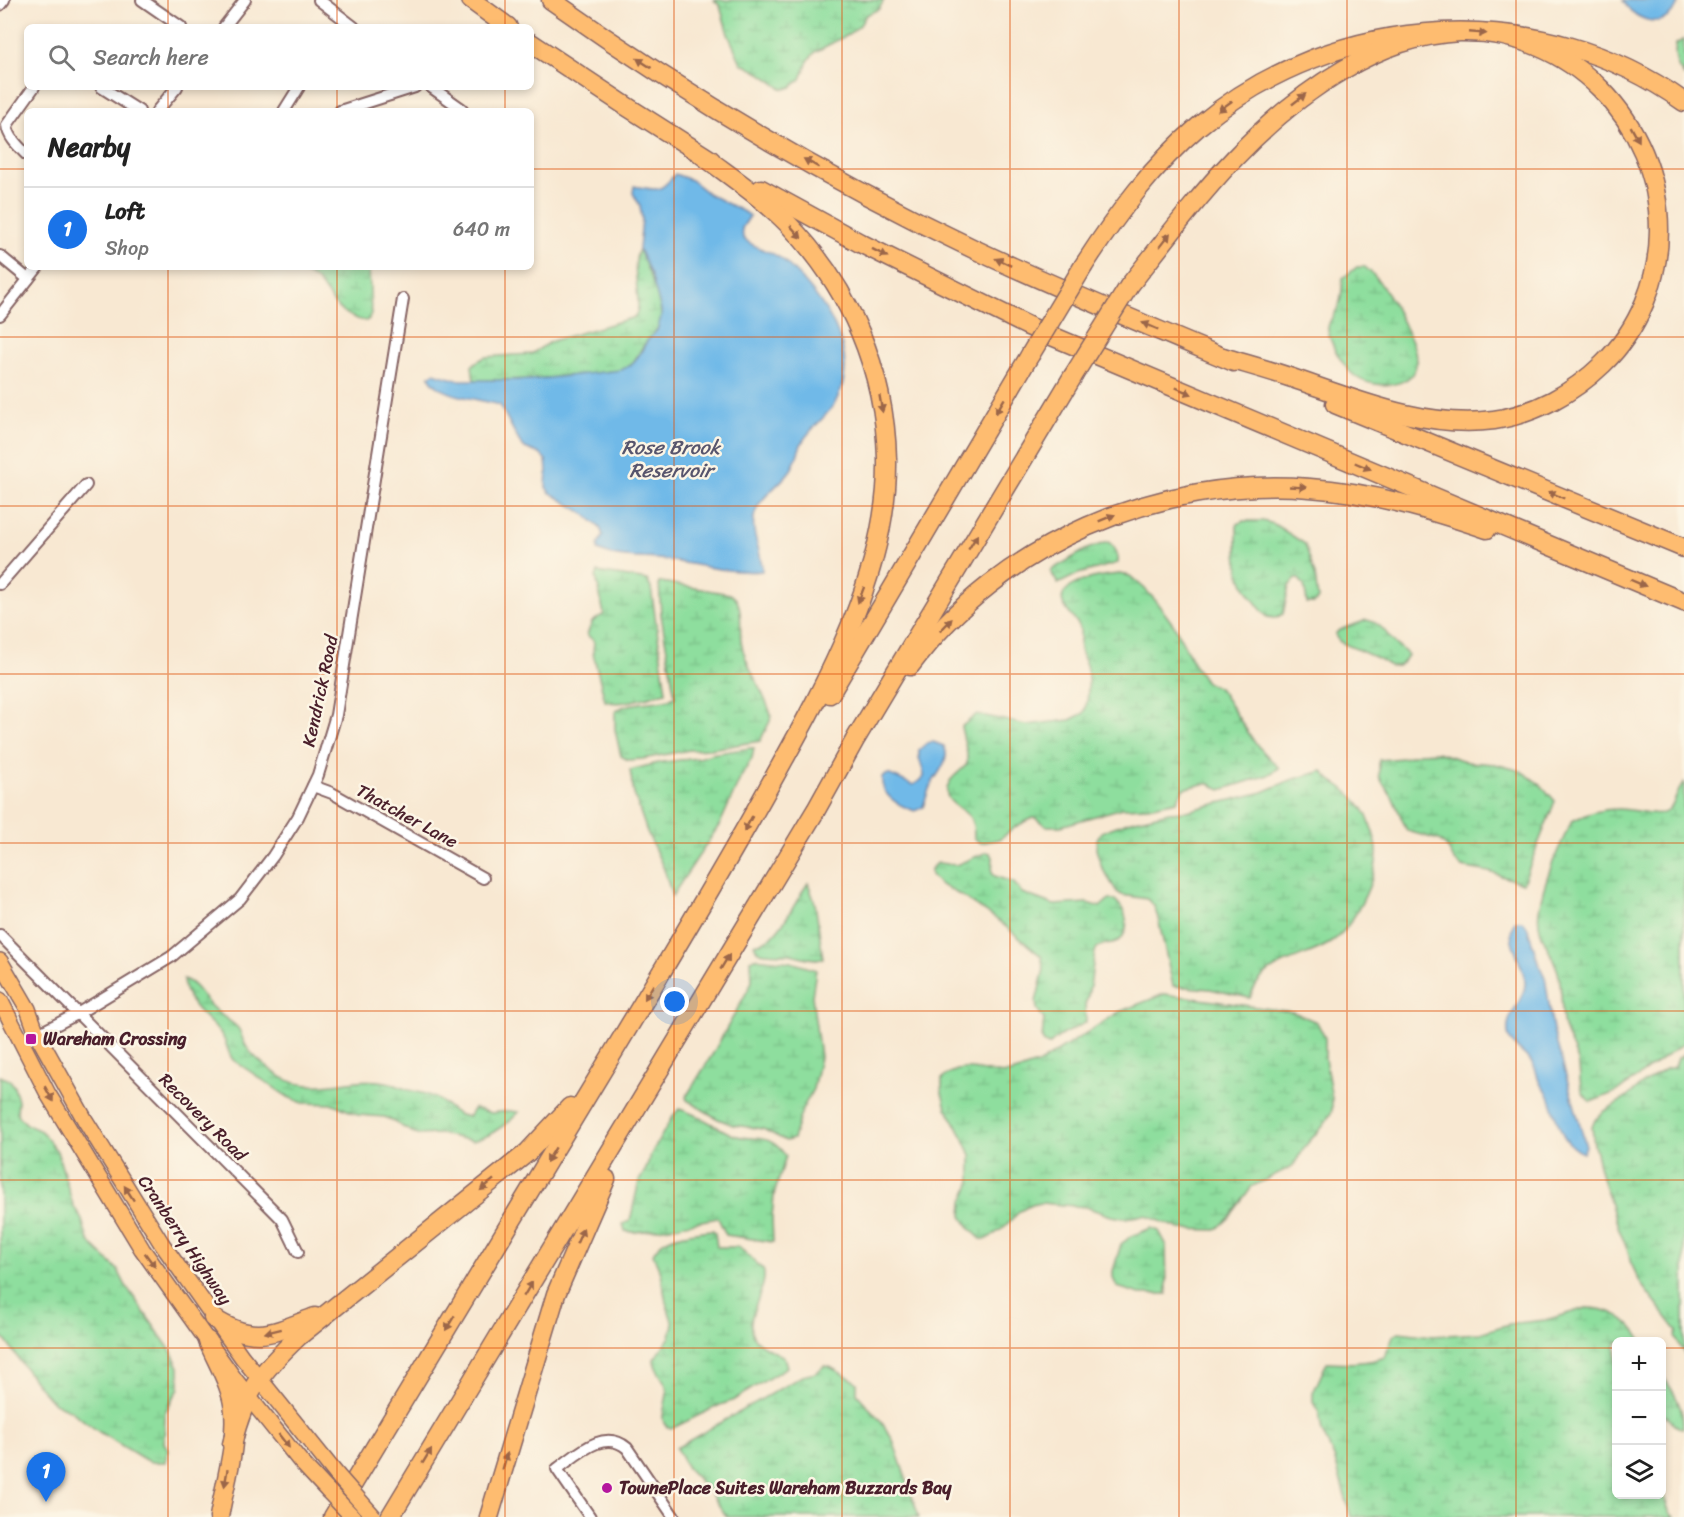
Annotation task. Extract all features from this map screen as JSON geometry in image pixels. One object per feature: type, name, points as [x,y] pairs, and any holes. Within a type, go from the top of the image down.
[{"type":"highway","points":[[471,0],[504,24]]},
{"type":"highway","points":[[551,0],[711,105],[884,204],[1016,268],[1223,357],[1684,548]]},
{"type":"highway","points":[[777,772],[816,716],[1084,265],[1135,193],[1166,157],[1199,126],[1274,75],[1328,49],[1370,35],[1409,26],[1486,18],[1541,26],[1578,37],[1614,52],[1646,71],[1684,102]]},
{"type":"highway","points":[[390,1517],[816,810],[856,738],[1073,376],[1129,286],[1220,173],[1271,122],[1308,92],[1343,69],[1375,53],[1407,42],[1460,32],[1494,35],[1528,43],[1556,56],[1586,75],[1614,102],[1634,130],[1650,166],[1658,202],[1659,237],[1655,272],[1644,304],[1620,346],[1595,372],[1564,395],[1513,417],[1480,422],[1449,422],[1379,406],[1223,357]]},
{"type":"highway","points":[[534,45],[702,155],[860,243],[1028,326],[1684,602]]},
{"type":"highway","points":[[333,1517],[723,869],[810,711],[842,644],[878,545],[887,476],[885,432],[879,388],[866,344],[850,309],[827,270],[786,222],[702,155]]},
{"type":"highway","points":[[816,810],[912,663],[959,612],[998,578],[1041,550],[1083,528],[1134,508],[1186,495],[1237,488],[1286,486],[1334,490],[1384,499],[1428,511],[1478,526],[1550,553],[1593,564]]},
{"type":"highway","points":[[219,1517],[239,1417],[248,1395],[272,1362],[298,1336],[528,1152],[564,1116],[613,1051]]},
{"type":"highway","points":[[489,1516],[556,1294],[599,1193],[666,1060]]},
{"type":"highway","points":[[213,1318],[232,1329],[252,1335],[281,1330],[328,1312]]},
{"type":"highway","points":[[208,1341],[230,1390],[234,1411],[232,1444]]},
{"type":"main road","name":"Cranberry Highway","points":[[0,961],[28,1009],[38,1034],[85,1120],[123,1183],[213,1318],[337,1475],[374,1517]]},
{"type":"main road","name":"Cranberry Highway","points":[[0,1000],[48,1094],[142,1249],[248,1395],[301,1462],[353,1517]]},
{"type":"street","points":[[0,5],[4,0]]},
{"type":"street","points":[[142,0],[177,24]]},
{"type":"street","points":[[226,24],[245,0]]},
{"type":"street","points":[[319,0],[348,24]]},
{"type":"street","points":[[24,152],[13,140],[8,131],[8,125],[32,90]]},
{"type":"street","points":[[106,90],[134,108]]},
{"type":"street","points":[[160,108],[174,90]]},
{"type":"street","points":[[286,108],[297,90]]},
{"type":"street","points":[[349,108],[406,90]]},
{"type":"street","points":[[435,90],[462,108]]},
{"type":"street","points":[[0,256],[28,279]]},
{"type":"street","points":[[0,315],[36,270]]},
{"type":"street","name":"Kendrick Road","points":[[22,1042],[77,1014],[171,957],[240,899],[273,856],[298,816],[313,786],[336,715],[403,299]]},
{"type":"street","points":[[0,584],[86,485]]},
{"type":"street","name":"Thatcher Lane","points":[[313,786],[332,793],[483,878]]},
{"type":"street","name":"Recovery Road","points":[[0,935],[282,1219],[298,1252]]},
{"type":"street","points":[[590,1517],[557,1469],[597,1442],[610,1440],[619,1442],[629,1452],[674,1517]]},
{"type":"green space","points":[[714,0],[884,0],[879,9],[866,15],[860,25],[849,34],[815,52],[808,61],[801,79],[785,89],[741,63],[728,34],[720,6]]},
{"type":"green space","points":[[1684,39],[1684,76],[1677,65],[1675,52],[1676,44]]},
{"type":"green space","points":[[639,249],[655,290],[661,319],[657,329],[628,367],[618,371],[566,377],[474,380],[472,366],[485,357],[531,354],[552,341],[635,317],[638,304],[635,266]]},
{"type":"green space","points":[[1357,267],[1365,267],[1382,285],[1413,344],[1416,357],[1415,368],[1404,381],[1384,385],[1356,377],[1341,360],[1330,339],[1328,327],[1340,302],[1343,278]]},
{"type":"green space","points":[[369,270],[371,313],[369,319],[360,320],[344,312],[317,281],[300,271]]},
{"type":"green space","points":[[1244,521],[1263,521],[1274,524],[1305,544],[1315,575],[1318,599],[1314,603],[1307,603],[1304,585],[1296,579],[1289,586],[1283,614],[1275,618],[1267,617],[1249,593],[1240,575],[1237,524]]},
{"type":"green space","points":[[1108,542],[1116,551],[1118,563],[1078,574],[1058,584],[1051,572],[1053,569],[1087,549]]},
{"type":"green space","points":[[598,572],[647,580],[651,588],[666,692],[627,702],[605,701],[593,653],[594,641],[587,635],[592,622],[604,614],[596,577]]},
{"type":"green space","points":[[1120,574],[1130,576],[1156,601],[1175,627],[1206,682],[1220,689],[1255,743],[1279,768],[1268,775],[1221,790],[1210,784],[1203,784],[1183,789],[1177,801],[1148,807],[1122,808],[1061,826],[1047,826],[1036,818],[1032,818],[1000,839],[981,843],[974,838],[971,819],[947,795],[950,781],[967,764],[961,727],[977,714],[1026,725],[1070,720],[1084,713],[1088,695],[1087,668],[1080,649],[1080,629],[1064,606],[1063,595],[1075,584]]},
{"type":"green space","points":[[659,583],[730,594],[735,597],[740,608],[743,650],[771,715],[760,741],[689,750],[642,759],[628,760],[621,756],[615,730],[615,712],[627,705],[675,697],[661,615]]},
{"type":"green space","points":[[1366,620],[1384,630],[1408,655],[1403,663],[1390,666],[1340,642],[1336,637],[1336,633],[1340,630]]},
{"type":"green space","points":[[754,748],[752,758],[720,824],[672,896],[664,869],[647,832],[634,794],[630,770],[662,762]]},
{"type":"green space","points":[[1437,752],[1468,762],[1495,764],[1521,771],[1541,785],[1555,801],[1523,883],[1489,872],[1462,867],[1439,840],[1407,831],[1392,796],[1379,776],[1379,760]]},
{"type":"green space","points":[[1323,771],[1363,808],[1377,847],[1373,875],[1355,915],[1339,936],[1330,943],[1283,963],[1263,976],[1255,986],[1250,998],[1210,989],[1173,986],[1154,906],[1147,899],[1117,892],[1102,868],[1096,849],[1097,839],[1101,832],[1127,822],[1169,812],[1187,811],[1263,792],[1291,780]]},
{"type":"green space","points":[[1684,783],[1684,1043],[1618,1091],[1591,1102],[1581,1088],[1578,1061],[1564,1027],[1558,972],[1539,927],[1539,911],[1544,888],[1556,854],[1572,821],[1594,812],[1611,809],[1664,813],[1674,803]]},
{"type":"green space","points":[[987,852],[993,857],[992,873],[1014,883],[1022,893],[1054,905],[1087,903],[1100,907],[1108,900],[1115,900],[1125,914],[1126,930],[1120,940],[1099,946],[1095,951],[1085,1004],[1086,1022],[1063,1034],[1049,1045],[1042,1039],[1044,1019],[1037,1009],[1036,1002],[1044,969],[1041,956],[999,921],[939,884],[931,875],[931,869],[938,863],[956,865]]},
{"type":"green space","points":[[808,883],[815,903],[823,958],[811,959],[790,954],[757,951],[754,944],[763,942],[776,932]]},
{"type":"green space","points":[[755,958],[791,962],[816,970],[812,996],[820,1057],[813,1089],[802,1110],[793,1139],[786,1141],[763,1129],[733,1125],[718,1119],[687,1100],[686,1097],[750,986],[752,981],[751,960]]},
{"type":"green space","points":[[183,979],[192,984],[215,1010],[237,1027],[247,1048],[254,1055],[270,1069],[288,1080],[315,1085],[372,1080],[386,1082],[433,1097],[461,1116],[469,1116],[474,1108],[491,1113],[519,1112],[509,1122],[489,1135],[473,1141],[440,1134],[417,1135],[385,1117],[358,1115],[334,1104],[303,1103],[288,1097],[233,1060],[221,1034],[187,995]]},
{"type":"green space","points":[[1164,994],[1293,1012],[1317,1022],[1325,1038],[1325,1059],[1332,1098],[1332,1111],[1324,1125],[1306,1145],[1293,1166],[1251,1187],[1229,1218],[1216,1230],[1180,1229],[1145,1215],[1125,1218],[1111,1216],[1086,1207],[1041,1203],[1020,1211],[1002,1229],[987,1239],[981,1239],[970,1229],[962,1216],[963,1202],[971,1181],[971,1155],[946,1108],[942,1093],[942,1079],[959,1069],[1002,1074],[1038,1064],[1119,1012]]},
{"type":"green space","points":[[1684,1054],[1684,1353],[1675,1337],[1677,1331],[1641,1284],[1630,1261],[1603,1181],[1592,1127],[1603,1112],[1645,1082],[1666,1069],[1675,1067],[1678,1058]]},
{"type":"green space","points":[[0,1076],[10,1080],[14,1086],[18,1101],[18,1116],[28,1125],[41,1131],[57,1151],[73,1205],[82,1220],[88,1240],[118,1270],[179,1367],[179,1388],[165,1412],[164,1443],[168,1449],[165,1462],[150,1462],[144,1459],[99,1432],[71,1411],[54,1403],[35,1382],[0,1333]]},
{"type":"green space","points":[[679,1109],[739,1137],[766,1140],[779,1148],[786,1156],[774,1195],[773,1242],[726,1235],[718,1218],[655,1230],[625,1231],[623,1224],[630,1221],[639,1181],[650,1156]]},
{"type":"green space","points":[[1151,1228],[1159,1231],[1166,1244],[1167,1294],[1140,1294],[1117,1287],[1113,1271],[1121,1244],[1132,1236]]},
{"type":"green space","points":[[713,1230],[717,1247],[739,1247],[763,1269],[763,1286],[753,1313],[751,1331],[761,1344],[784,1357],[787,1367],[732,1401],[671,1429],[664,1423],[663,1412],[667,1390],[654,1359],[670,1337],[673,1324],[661,1273],[653,1254],[657,1247],[671,1238]]},
{"type":"green space","points":[[1586,1308],[1604,1310],[1619,1316],[1637,1333],[1640,1337],[1612,1337],[1612,1499],[1666,1499],[1667,1507],[1674,1517],[1351,1517],[1334,1457],[1322,1432],[1319,1413],[1313,1402],[1313,1393],[1327,1362],[1364,1362],[1385,1357],[1393,1336],[1399,1332],[1432,1336],[1480,1333],[1509,1324],[1546,1320]]},
{"type":"green space","points":[[824,1366],[830,1367],[857,1383],[857,1394],[880,1420],[893,1440],[919,1517],[727,1517],[709,1491],[687,1468],[676,1448],[802,1376],[816,1373]]},
{"type":"green space","points":[[1666,1381],[1680,1406],[1683,1428],[1676,1426],[1667,1416]]},
{"type":"water","points":[[1623,0],[1680,0],[1675,10],[1666,18],[1652,21],[1632,12]]},
{"type":"water","name":"Rose Brook Reservoir","points":[[675,174],[691,180],[709,194],[750,216],[742,228],[743,238],[783,260],[797,273],[823,305],[841,342],[845,361],[844,380],[837,399],[830,411],[803,441],[790,471],[766,496],[755,513],[754,528],[762,571],[723,570],[658,559],[620,556],[598,550],[603,535],[600,528],[585,514],[549,492],[546,487],[546,460],[540,454],[525,448],[519,441],[500,405],[450,393],[441,389],[429,376],[434,373],[457,380],[530,380],[621,370],[631,365],[657,330],[661,317],[651,275],[639,249],[642,219],[640,206],[633,193],[634,186],[648,189],[661,188]]},
{"type":"water","points":[[933,742],[944,746],[946,757],[929,789],[923,807],[915,811],[897,803],[888,795],[882,784],[882,777],[888,774],[913,785],[920,781],[924,777],[919,750],[927,743]]},
{"type":"water","points":[[1515,921],[1522,921],[1527,926],[1545,977],[1553,1030],[1586,1146],[1583,1153],[1569,1144],[1564,1137],[1549,1096],[1540,1083],[1535,1068],[1509,1038],[1510,1019],[1522,995],[1525,982],[1511,935]]},
{"type":"place","name":"Wareham Crossing","points":[[31,1039]]},
{"type":"place","name":"TownePlace Suites Wareham Buzzards Bay","points":[[607,1488]]},
{"type":"place","name":"Loft","points":[[46,1502]]}]
